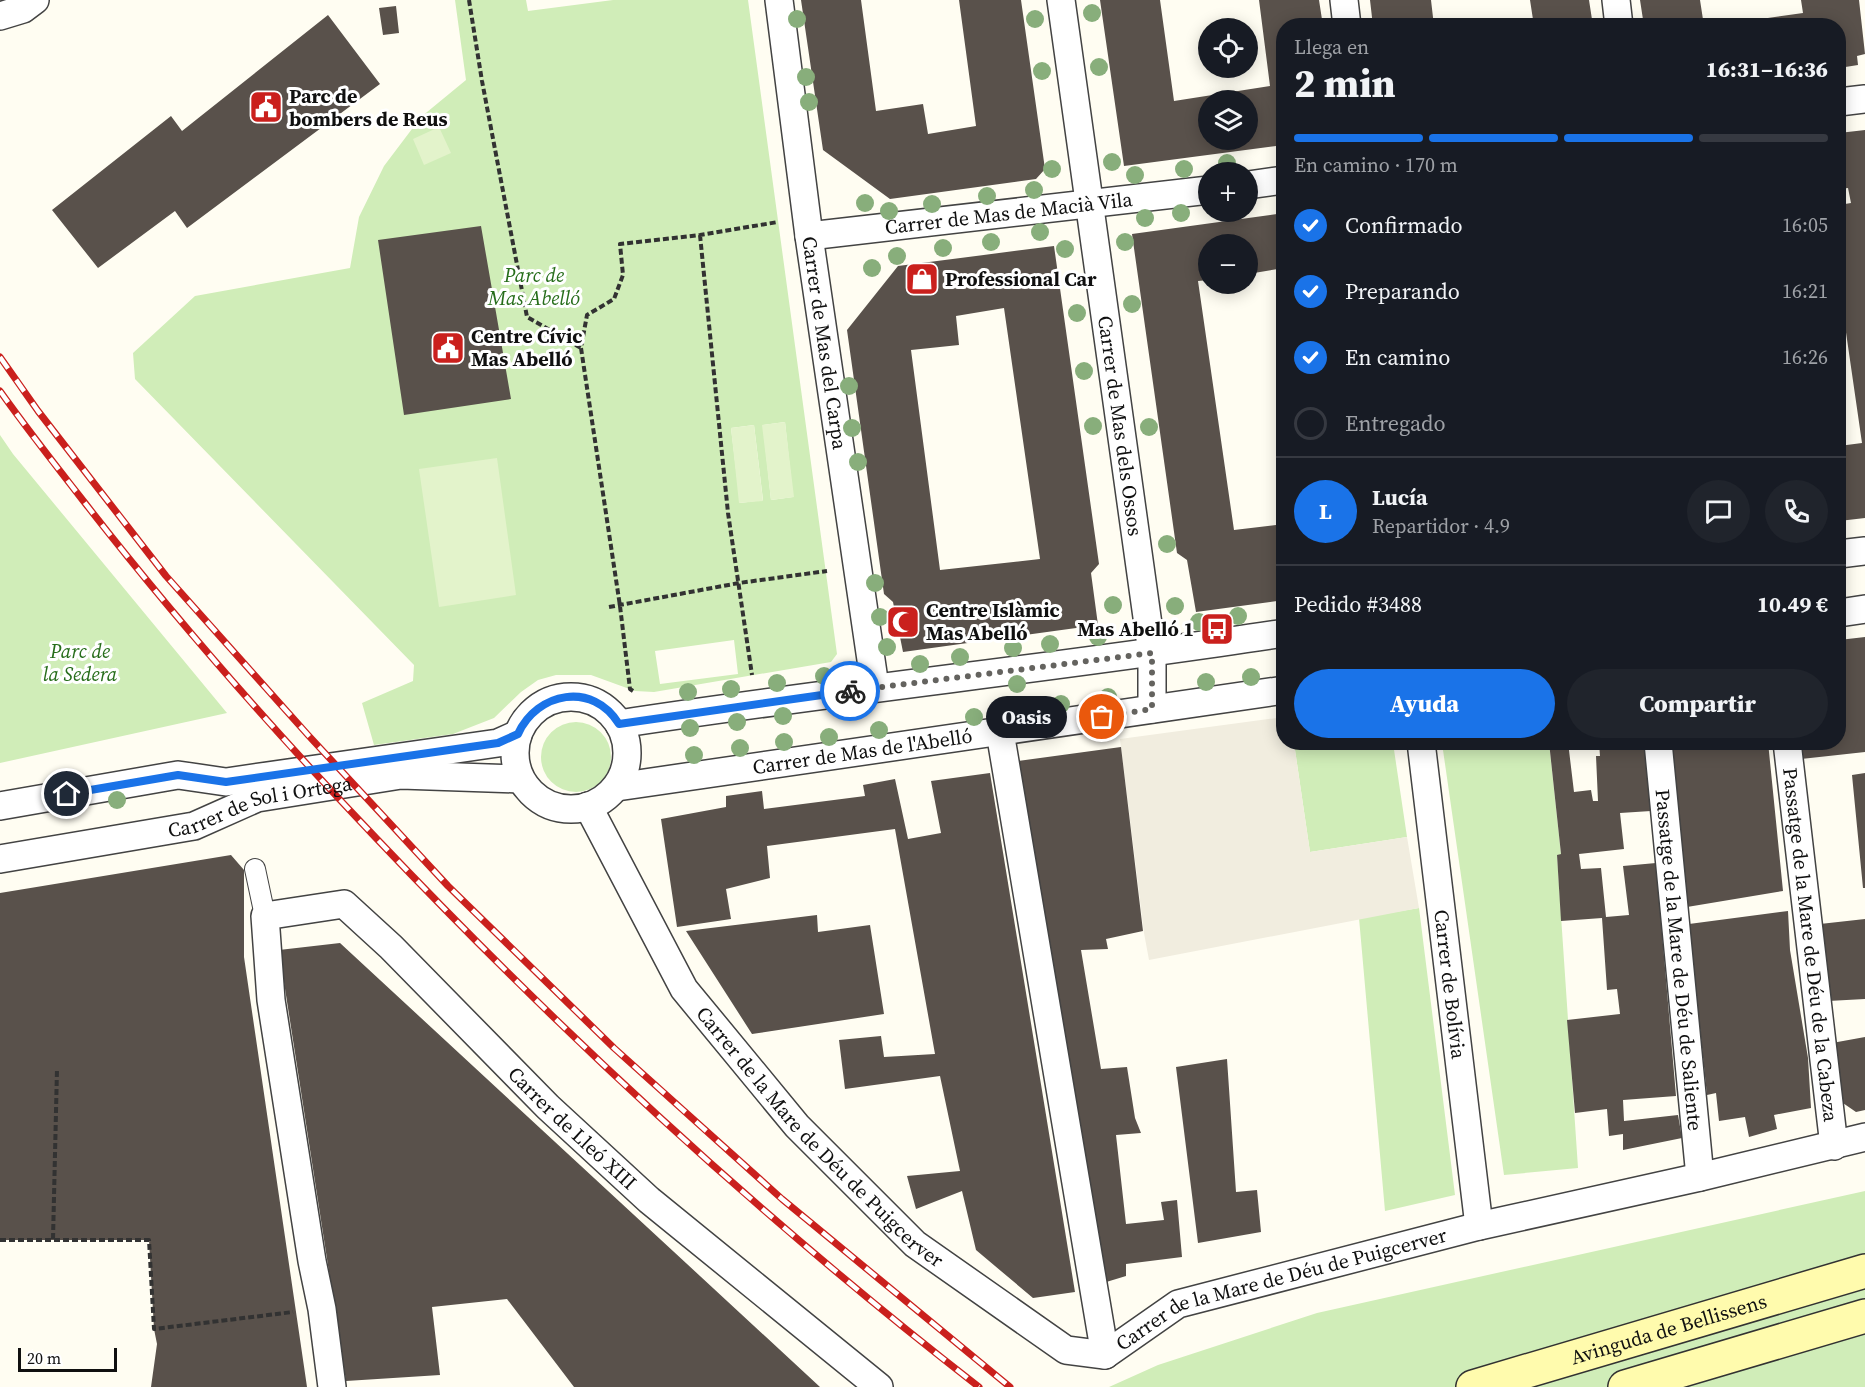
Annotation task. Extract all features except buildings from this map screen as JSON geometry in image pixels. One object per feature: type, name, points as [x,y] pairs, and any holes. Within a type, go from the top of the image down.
[{"type":"main road","name":"Avinguda de Bellissens","points":[[1473,1387],[1865,1270]]},
{"type":"main road","points":[[1625,1387],[1865,1316]]},
{"type":"street","points":[[0,16],[23,9],[35,0]]},
{"type":"street","name":"Carrer de Mas del Carpa","points":[[779,0],[808,227],[875,687]]},
{"type":"street","name":"Carrer de Mas dels Ossos","points":[[1061,0],[1152,653],[1152,709]]},
{"type":"street","points":[[1344,0],[1346,18]]},
{"type":"street","points":[[1616,0],[1619,18]]},
{"type":"street","points":[[1846,101],[1865,99]]},
{"type":"street","points":[[1258,184],[1276,181]]},
{"type":"street","name":"Carrer de Mas de Macià Vila","points":[[808,227],[1090,205],[1198,191]]},
{"type":"street","points":[[1846,553],[1865,550]]},
{"type":"street","points":[[1846,612],[1865,609]]},
{"type":"street","points":[[619,724],[875,687],[1152,653],[1276,634]]},
{"type":"street","name":"Carrer de Mas de l'Abelló","points":[[617,787],[1276,691]]},
{"type":"street","points":[[582,697],[600,705],[614,715],[619,724],[627,744],[626,769],[617,787],[605,799],[581,809],[561,809],[547,805],[531,794],[520,779],[514,754],[518,734],[523,723],[537,708],[557,698],[582,697]]},
{"type":"street","points":[[1000,732],[1105,1356]]},
{"type":"street","name":"Carrer de Sol i Ortega","points":[[0,806],[178,775],[226,782],[498,743],[518,734]]},
{"type":"street","name":"Carrer de Bolívia","points":[[1422,750],[1479,1227]]},
{"type":"street","name":"Passatge de la Mare de Déu de Saliente","points":[[1659,750],[1700,1177]]},
{"type":"street","name":"Passatge de la Mare de Déu de la Cabeza","points":[[1788,750],[1834,1146]]},
{"type":"street","name":"Carrer de Sol i Ortega","points":[[0,859],[194,826],[257,798],[401,775],[520,779]]},
{"type":"street","name":"Carrer de la Mare de Déu de Puigcerver","points":[[588,806],[684,989],[797,1126],[915,1244],[1066,1350],[1105,1356],[1178,1304],[1479,1227],[1865,1137]]},
{"type":"street","points":[[255,869],[265,916],[271,1000],[332,1387]]},
{"type":"street","name":"Carrer de Lleó XIII","points":[[265,916],[344,904],[391,947],[548,1107],[649,1200],[879,1387]]},
{"type":"path","points":[[469,0],[527,317],[581,348]]},
{"type":"path","points":[[638,696],[630,689],[620,606],[581,348],[587,315],[614,299],[623,275],[620,244],[808,227]]},
{"type":"path","points":[[700,235],[728,513],[756,704]]},
{"type":"path","points":[[609,607],[739,583],[837,569]]},
{"type":"path","points":[[53,1239],[57,1069]]},
{"type":"path","points":[[0,1240],[149,1240],[154,1329],[321,1309]]},
{"type":"green space","name":"Parc de Mas Abelló","points":[[455,0],[526,0],[528,11],[613,0],[748,0],[837,654],[831,662],[654,692],[635,691],[591,675],[556,675],[538,680],[521,692],[494,718],[453,734],[374,745],[362,703],[413,681],[414,665],[135,379],[133,353],[195,296],[350,268],[359,217],[384,166],[421,117],[466,80]],"holes":[[[785,422],[793,497],[771,500],[763,425]],[[754,425],[763,500],[740,503],[731,428]],[[734,640],[738,674],[660,684],[655,651]]]},
{"type":"green space","points":[[439,127],[451,153],[424,165],[413,139]]},
{"type":"green space","points":[[785,422],[794,497],[771,500],[762,425]]},
{"type":"green space","points":[[754,425],[763,501],[739,503],[731,428]]},
{"type":"green space","name":"Parc de la Sedera","points":[[0,435],[13,454],[227,713],[0,763]]},
{"type":"green space","points":[[497,458],[516,595],[439,607],[419,469]]},
{"type":"green space","points":[[576,722],[589,725],[601,732],[608,744],[611,757],[608,770],[601,782],[589,789],[576,792],[563,789],[551,782],[544,770],[541,757],[544,744],[551,732],[563,725]]},
{"type":"green space","points":[[1295,750],[1394,750],[1407,837],[1310,852]]},
{"type":"green space","points":[[1443,750],[1550,750],[1561,854],[1557,856],[1578,1168],[1504,1175]]},
{"type":"green space","points":[[1419,908],[1455,1195],[1385,1211],[1359,918]]},
{"type":"green space","points":[[1865,1191],[1865,1387],[1109,1387],[1158,1365],[1317,1313]]},
{"type":"shaded area","points":[[1276,718],[1276,750],[1295,750],[1310,852],[1407,837],[1419,908],[1149,960],[1120,739]]},
{"type":"railway","points":[[0,357],[38,411],[166,576],[308,735],[448,886],[614,1048],[782,1199],[1010,1387]]},
{"type":"railway","points":[[0,391],[119,547],[226,674],[300,757],[447,911],[592,1054],[667,1124],[820,1258],[979,1387]]},
{"type":"way so far","points":[[850,691],[1152,653],[1152,709],[1102,717]]},
{"type":"place","name":"Parc de bombers de Reus","points":[[266,107]]},
{"type":"place","name":"Professional Car","points":[[922,279]]},
{"type":"place","name":"Centre Cívic Mas Abelló","points":[[448,348]]},
{"type":"place","name":"Centre Islàmic Mas Abelló","points":[[903,622]]},
{"type":"place","name":"Mas Abelló 1","points":[[1217,629]]},
{"type":"place","name":"Oasis","points":[[1102,717]]},
{"type":"route","points":[[67,794],[178,775],[226,782],[498,743],[518,734],[523,723],[537,708],[557,698],[582,697],[600,705],[614,715],[619,724],[850,691]]}]
